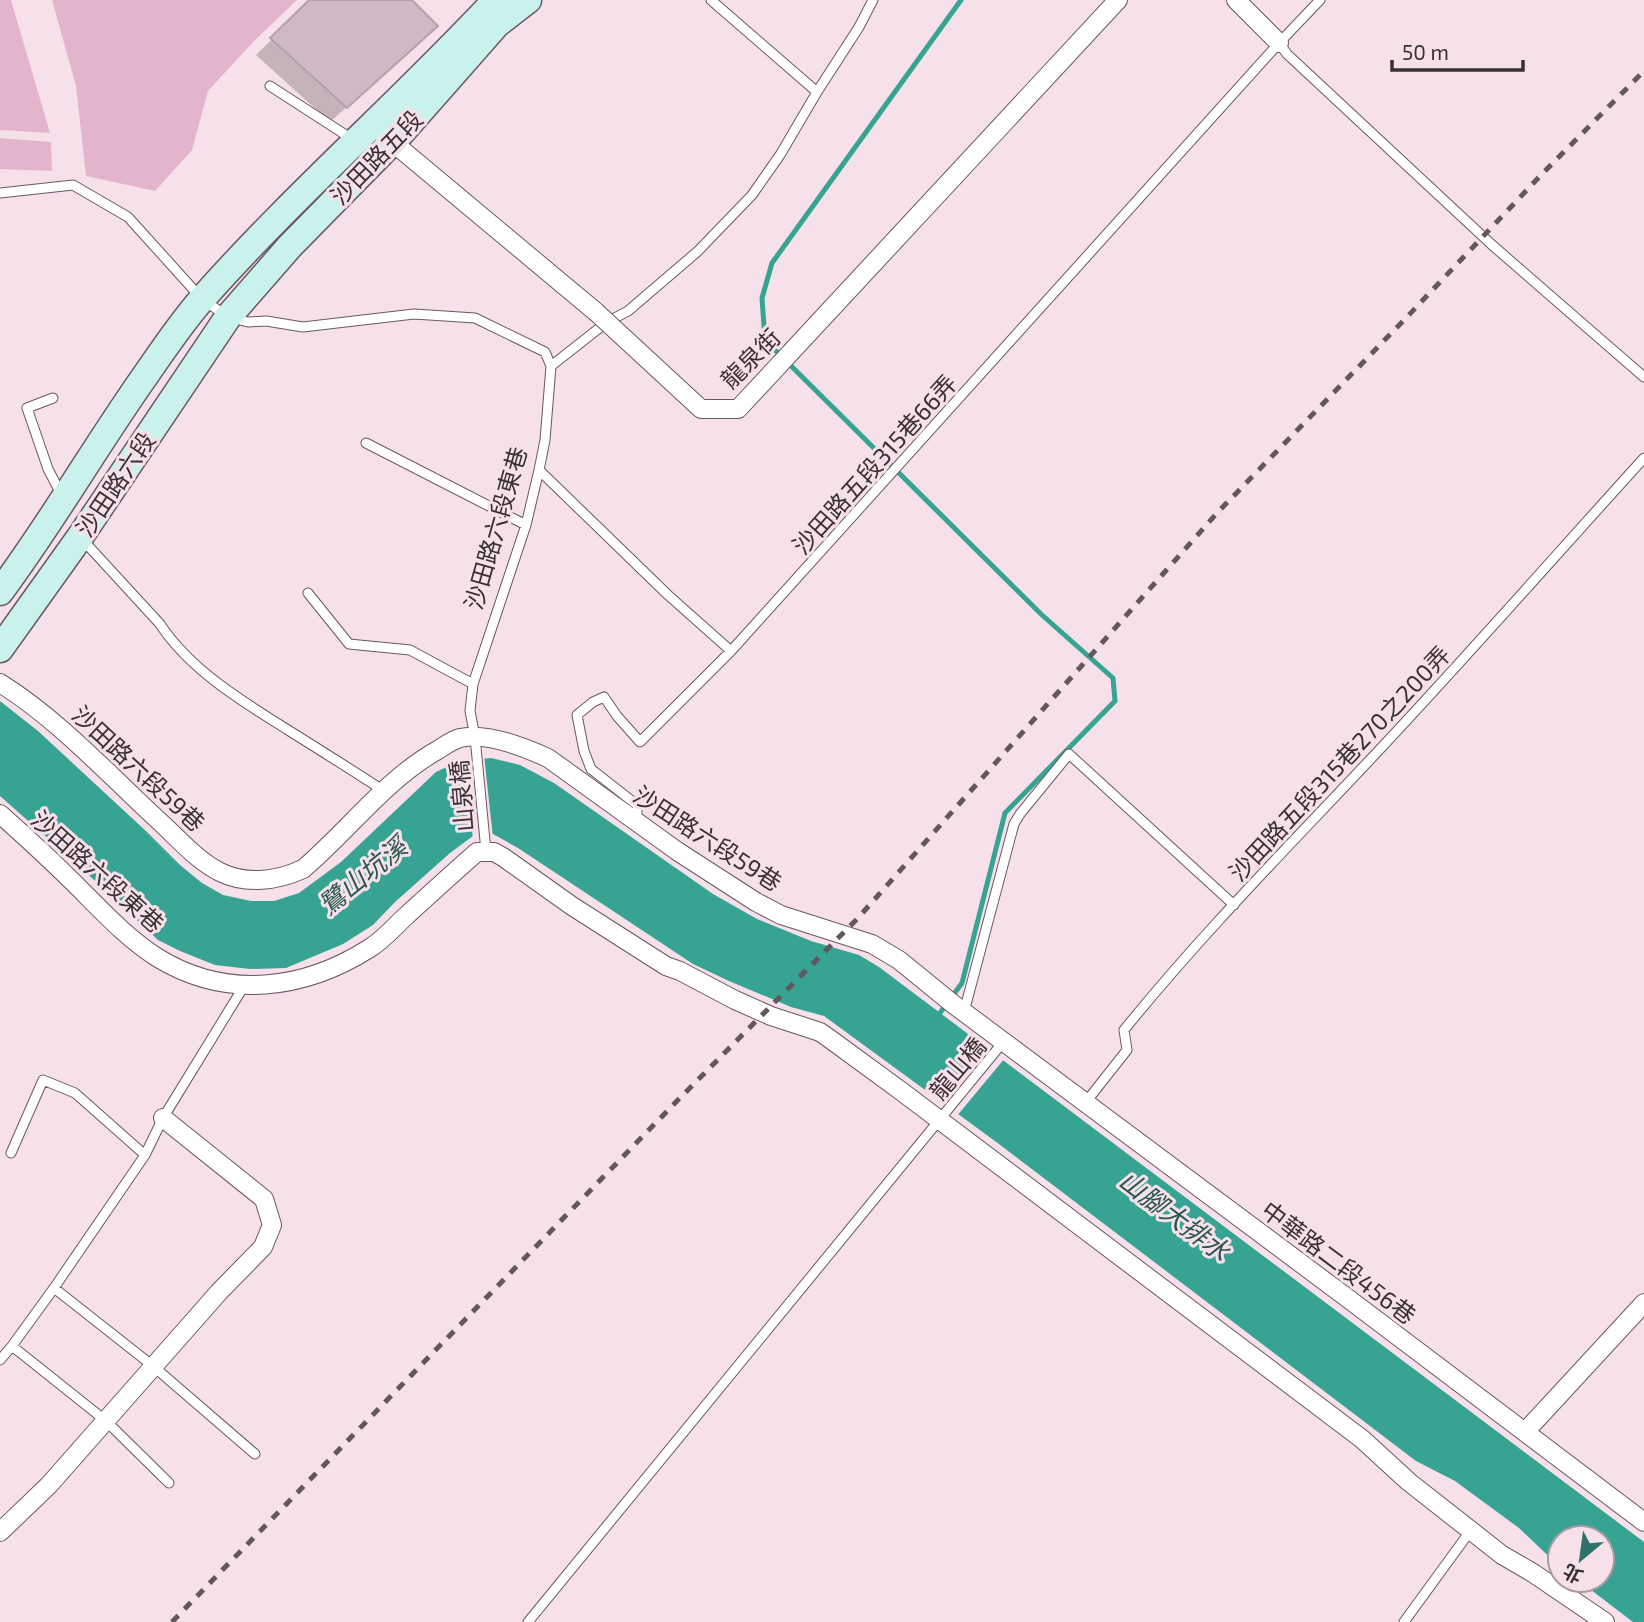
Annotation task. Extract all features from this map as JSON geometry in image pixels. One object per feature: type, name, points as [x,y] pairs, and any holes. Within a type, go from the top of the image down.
[{"type":"street","points":[[497,12],[518,0]]},
{"type":"street","name":"沙田路五段","points":[[202,299],[296,199],[374,136],[497,12],[528,0]]},
{"type":"street","name":"龍泉街","points":[[374,136],[596,312],[701,409],[738,409],[1118,0]]},
{"type":"street","points":[[1236,0],[1279,43]]},
{"type":"street","name":"沙田路五段","points":[[228,317],[290,246],[374,136]]},
{"type":"street","name":"沙田路六段","points":[[0,592],[32,549],[122,408],[202,299]]},
{"type":"street","name":"沙田路六段","points":[[0,649],[80,537],[228,317]]},
{"type":"street","name":"沙田路六段59巷","points":[[0,683],[48,717],[196,855],[220,872],[249,880],[286,877],[303,869],[384,791],[428,756],[458,738],[495,739],[534,752],[548,758],[677,851],[761,905],[781,915],[865,941],[899,960],[1004,1041]]},
{"type":"street","name":"沙田路六段東巷","points":[[0,814],[117,926],[148,950],[192,974],[244,986],[268,985],[305,978],[342,964],[372,947],[477,852],[486,851]]},
{"type":"street","points":[[486,851],[503,857],[572,906],[666,966],[771,1016],[820,1032],[1362,1439],[1409,1482],[1502,1555],[1605,1622]]},
{"type":"street","name":"中華路二段456巷","points":[[1004,1041],[1644,1522]]},
{"type":"street","points":[[0,1532],[49,1485],[219,1292],[263,1247],[272,1225],[264,1199],[163,1118]]},
{"type":"street","points":[[1525,1432],[1644,1303]]},
{"type":"lane","points":[[711,0],[817,92]]},
{"type":"lane","points":[[0,193],[73,185],[128,217],[202,299],[228,317],[248,323],[266,321],[303,327],[414,314],[475,318],[545,352],[551,366],[607,322],[628,311],[698,251],[752,195],[780,155],[873,0]]},
{"type":"lane","name":"沙田路五段315巷66弄","points":[[636,822],[637,806],[591,769],[584,751],[577,715],[593,702],[604,698],[640,743],[731,651],[1320,0]]},
{"type":"lane","points":[[1279,43],[1287,54],[1491,244],[1644,377]]},
{"type":"lane","points":[[271,86],[374,136]]},
{"type":"lane","name":"沙田路六段東巷","points":[[475,737],[470,711],[473,684],[526,524],[540,470],[551,366]]},
{"type":"lane","points":[[54,398],[27,408],[48,469],[64,498]]},
{"type":"lane","points":[[366,443],[526,524]]},
{"type":"lane","name":"沙田路五段315巷270之200弄","points":[[964,1012],[1014,824],[1069,754],[1234,905],[1393,735],[1644,458]]},
{"type":"lane","points":[[540,470],[668,595],[731,651]]},
{"type":"lane","points":[[80,537],[160,624],[170,639],[204,671],[242,701],[384,791]]},
{"type":"lane","points":[[308,593],[349,644],[410,650],[473,684]]},
{"type":"lane","name":"山泉橋","points":[[475,737],[486,851]]},
{"type":"lane","points":[[1086,1102],[1127,1050],[1125,1030],[1149,999],[1234,905]]},
{"type":"lane","points":[[0,1360],[54,1288],[145,1155],[163,1118],[244,986]]},
{"type":"lane","name":"龍山橋","points":[[528,1622],[1004,1041]]},
{"type":"lane","points":[[11,1153],[43,1080],[75,1093],[145,1155]]},
{"type":"lane","points":[[54,1288],[153,1366],[255,1454]]},
{"type":"lane","points":[[12,1346],[106,1421],[169,1483]]},
{"type":"lane","points":[[1404,1622],[1471,1530]]},
{"type":"shaded area","points":[[0,0],[11,0],[50,133],[0,130]]},
{"type":"shaded area","points":[[52,0],[297,0],[208,91],[192,150],[155,191],[86,176],[76,86]]},
{"type":"shaded area","points":[[0,138],[51,142],[52,171],[0,169]]},
{"type":"water","points":[[0,701],[38,731],[202,883],[223,895],[251,901],[274,901],[299,893],[341,862],[436,772],[459,761],[491,758],[520,765],[554,783],[713,894],[757,919],[811,941],[859,955],[879,967],[1644,1542],[1644,1622],[1633,1622],[1596,1594],[1616,1594],[1616,1524],[1546,1524],[1546,1554],[1519,1528],[1455,1481],[1416,1461],[999,1144],[824,1016],[791,1007],[693,964],[493,834],[473,836],[450,853],[373,925],[343,944],[286,968],[250,969],[215,965],[158,940],[0,796]]},
{"type":"pier","points":[[484,755],[493,838],[473,841],[466,756]]},
{"type":"pier","points":[[986,1044],[1005,1058],[956,1117],[937,1103]]},
{"type":"building","points":[[309,0],[412,0],[438,26],[347,108],[270,38]]},
{"type":"waterway","points":[[937,1017],[962,983],[1005,813],[1115,701],[1113,678],[1042,615],[765,340],[762,298],[772,263],[961,0]]},
{"type":"railway","points":[[172,1622],[858,918],[1217,513],[1644,71]]},
{"type":"water label","name":"鷺山坑溪","points":[[362,875]]},
{"type":"water label","name":"山腳大排水","points":[[1175,1215]]}]
